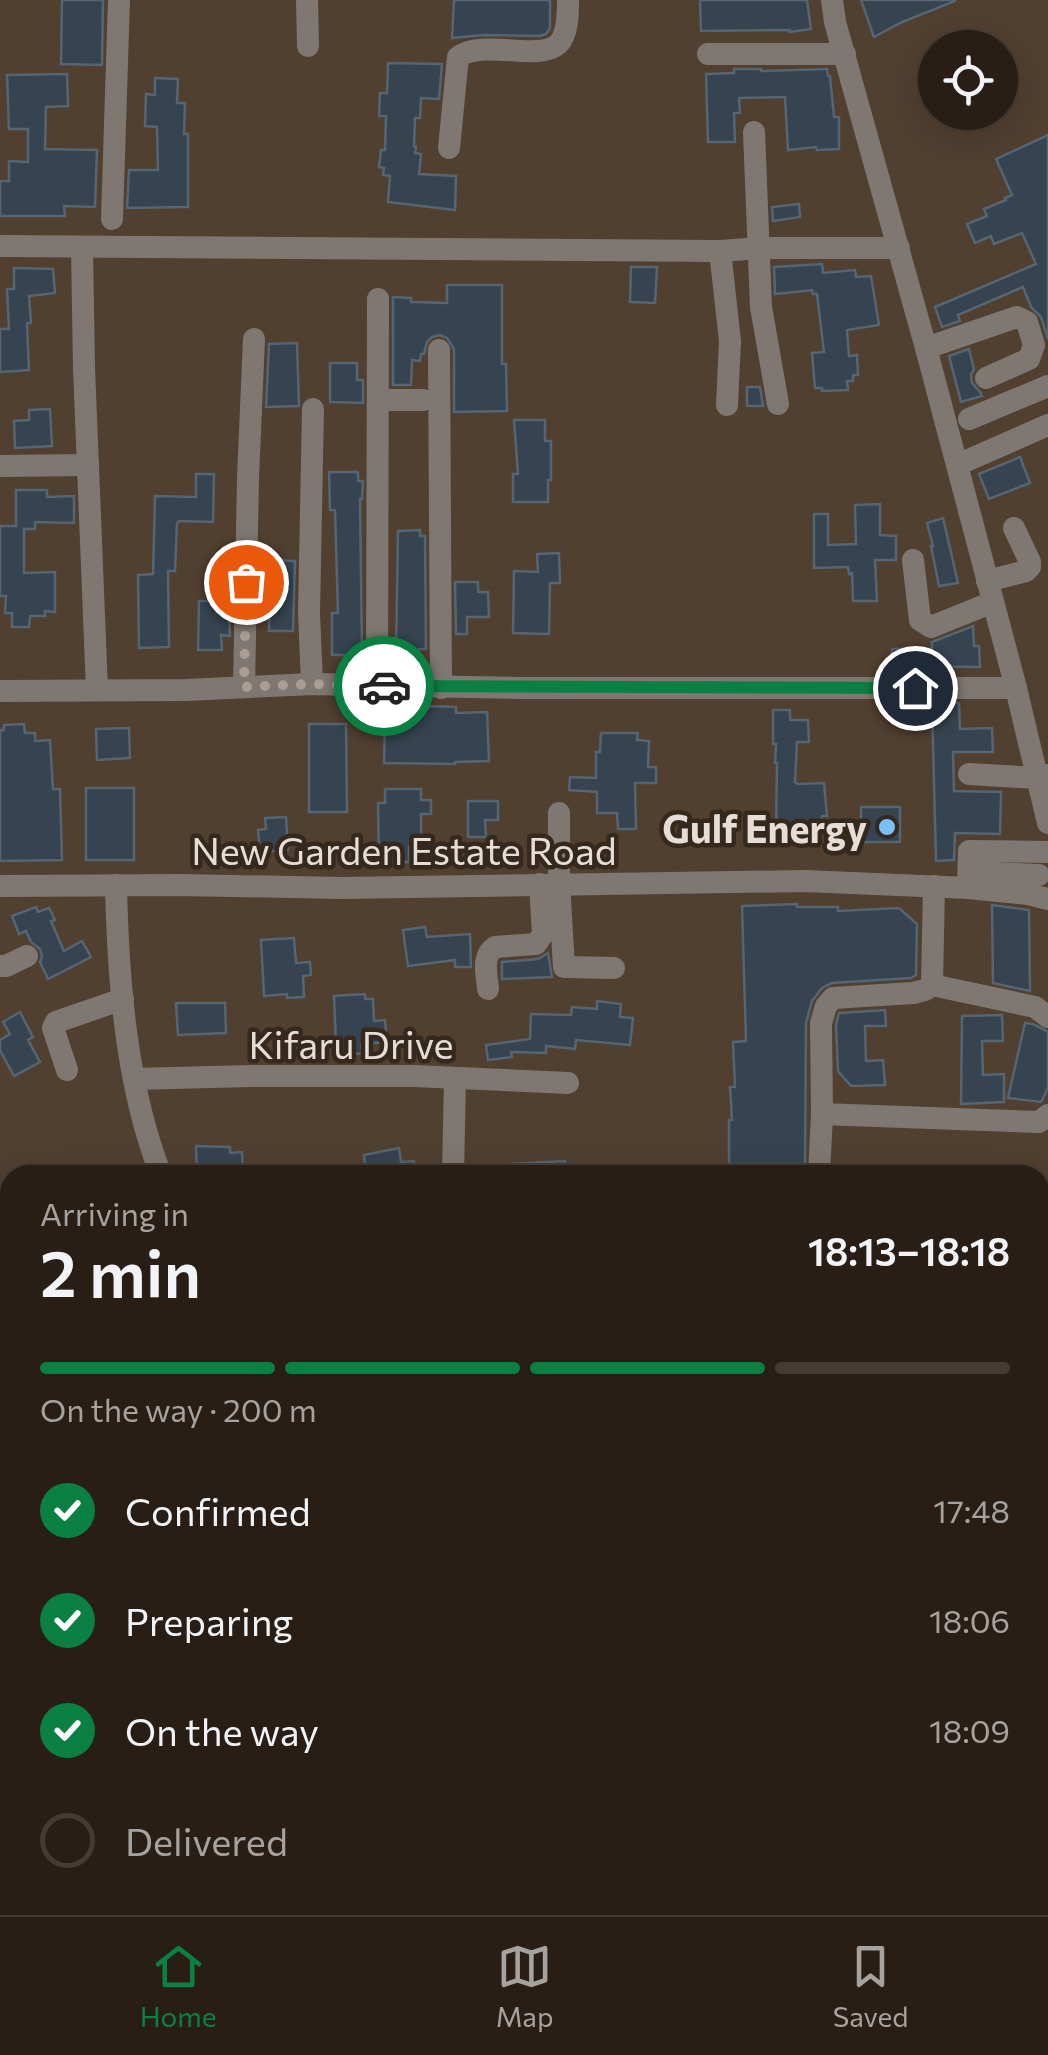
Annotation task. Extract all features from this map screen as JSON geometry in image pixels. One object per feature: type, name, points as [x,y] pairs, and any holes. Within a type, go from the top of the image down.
[{"type":"street","points":[[112,219],[119,0]]},
{"type":"street","points":[[307,0],[308,46]]},
{"type":"street","points":[[449,148],[458,56],[482,48],[554,48],[564,36],[568,0]]},
{"type":"street","points":[[832,0],[1044,780],[1048,823]]},
{"type":"street","points":[[708,54],[845,54]]},
{"type":"street","points":[[754,132],[761,307],[778,404]]},
{"type":"street","points":[[0,246],[900,248]]},
{"type":"street","points":[[82,246],[96,690]]},
{"type":"street","points":[[720,250],[730,341],[727,405]]},
{"type":"street","points":[[377,686],[378,299]]},
{"type":"street","points":[[926,348],[1017,316],[1027,322],[1034,344],[1029,359],[986,378]]},
{"type":"street","points":[[244,687],[254,339]]},
{"type":"street","points":[[440,350],[442,688]]},
{"type":"street","points":[[957,464],[1047,425],[1039,390],[969,419]]},
{"type":"street","points":[[378,400],[423,400]]},
{"type":"street","points":[[312,684],[309,613],[314,409]]},
{"type":"street","points":[[0,466],[88,464]]},
{"type":"street","points":[[913,560],[920,620],[931,626],[1030,568],[1014,528]]},
{"type":"street","points":[[0,691],[312,684],[442,688],[1016,688]]},
{"type":"street","points":[[969,774],[1044,780]]},
{"type":"street","points":[[488,989],[489,951],[495,947],[536,944],[540,940],[559,813]]},
{"type":"street","points":[[968,880],[969,851],[1042,874]]},
{"type":"street","name":"New Garden Estate Road","points":[[0,886],[342,888],[805,880],[934,886],[1042,874]]},
{"type":"street","points":[[550,884],[564,967],[614,968]]},
{"type":"street","points":[[116,885],[134,1080],[144,1128],[157,1165]]},
{"type":"street","points":[[932,985],[934,886]]},
{"type":"street","points":[[0,966],[28,956]]},
{"type":"street","points":[[819,1165],[822,1023],[826,1006],[833,998],[913,993],[932,985],[1035,1007],[1048,1017]]},
{"type":"street","points":[[66,1070],[54,1036],[56,1022],[124,999]]},
{"type":"street","name":"Kifaru Drive","points":[[134,1080],[266,1076],[568,1083]]},
{"type":"street","points":[[453,1165],[455,1078]]},
{"type":"street","points":[[822,1114],[1039,1122],[1048,1115]]},
{"type":"shaded area","points":[[0,0],[1048,0],[1048,1165],[0,1165]]},
{"type":"building","points":[[62,0],[103,0],[102,65],[61,64]]},
{"type":"building","points":[[454,0],[550,0],[550,28],[540,36],[452,38]]},
{"type":"building","points":[[700,0],[807,0],[811,29],[701,31]]},
{"type":"building","points":[[861,0],[955,0],[955,1],[874,37]]},
{"type":"building","points":[[388,63],[442,64],[439,99],[421,98],[420,118],[415,118],[414,146],[415,153],[421,154],[419,174],[456,176],[455,210],[388,202],[390,176],[383,175],[384,168],[379,167],[381,150],[385,150],[386,116],[379,116],[380,93],[387,93]]},
{"type":"building","points":[[734,69],[827,69],[834,117],[839,117],[839,149],[788,150],[785,97],[739,98],[740,113],[734,113],[735,142],[708,142],[706,74],[734,73]]},
{"type":"building","points":[[67,74],[68,106],[46,107],[45,149],[97,150],[95,207],[64,206],[65,216],[0,216],[0,181],[9,181],[9,161],[28,162],[28,129],[9,129],[7,75]]},
{"type":"building","points":[[155,78],[178,79],[177,103],[185,103],[188,207],[127,208],[129,170],[158,170],[157,127],[145,126],[146,94],[155,95]]},
{"type":"building","points":[[1048,135],[1048,339],[1041,317],[1031,307],[1023,287],[958,315],[960,321],[942,327],[935,307],[1036,264],[1022,233],[994,244],[991,236],[975,243],[967,224],[987,216],[984,209],[1012,195],[996,159]]},
{"type":"building","points":[[799,204],[800,217],[773,221],[772,207]]},
{"type":"building","points":[[822,264],[823,273],[855,270],[856,277],[871,276],[879,325],[847,330],[849,356],[857,355],[858,375],[847,381],[848,390],[815,388],[812,353],[824,352],[817,294],[812,290],[775,294],[774,267]]},
{"type":"building","points":[[631,267],[657,267],[655,303],[630,302]]},
{"type":"building","points":[[14,268],[53,269],[55,293],[29,296],[29,370],[0,372],[0,329],[9,329],[7,289],[14,289]]},
{"type":"building","points":[[447,285],[502,285],[502,364],[506,364],[507,411],[454,412],[454,349],[440,335],[427,342],[420,361],[412,360],[411,385],[393,385],[393,297],[447,303]]},
{"type":"building","points":[[297,343],[299,406],[266,407],[269,344]]},
{"type":"building","points":[[969,349],[974,369],[972,383],[982,396],[961,402],[949,356]]},
{"type":"building","points":[[330,363],[357,363],[357,380],[363,380],[363,403],[330,402]]},
{"type":"building","points":[[747,387],[760,387],[763,406],[747,406]]},
{"type":"building","points":[[50,409],[52,446],[15,448],[14,421],[29,420],[29,410]]},
{"type":"building","points":[[514,420],[545,420],[545,441],[551,441],[548,502],[513,502],[513,474],[518,474]]},
{"type":"building","points":[[1020,457],[1030,483],[989,499],[979,474]]},
{"type":"building","points":[[329,472],[358,472],[358,481],[363,481],[362,653],[352,655],[332,655],[332,613],[338,613],[335,510],[330,510]]},
{"type":"building","points":[[196,474],[214,474],[213,522],[177,523],[175,571],[168,571],[169,647],[139,648],[138,575],[153,574],[155,496],[196,497]]},
{"type":"building","points":[[16,490],[47,490],[47,497],[74,496],[74,523],[35,522],[35,529],[24,529],[24,573],[55,572],[55,612],[30,616],[29,627],[12,627],[12,613],[5,613],[6,596],[0,596],[0,526],[16,526]]},
{"type":"building","points":[[880,504],[880,535],[896,536],[896,560],[875,560],[877,601],[853,601],[852,573],[849,574],[848,567],[814,568],[814,514],[828,514],[828,545],[856,544],[855,505]]},
{"type":"building","points":[[943,518],[958,583],[939,586],[927,523]]},
{"type":"building","points":[[420,530],[420,536],[425,536],[426,649],[419,649],[419,655],[396,655],[398,531]]},
{"type":"building","points":[[559,553],[560,583],[550,583],[549,634],[513,633],[514,571],[538,572],[537,554]]},
{"type":"building","points":[[271,560],[295,561],[293,631],[269,631]]},
{"type":"building","points":[[455,582],[478,582],[478,592],[488,592],[489,617],[467,617],[467,634],[456,634]]},
{"type":"building","points":[[209,597],[228,597],[230,636],[221,635],[222,650],[198,650],[199,601],[209,601]]},
{"type":"building","points":[[973,626],[980,667],[892,666],[892,649],[932,649],[932,642]]},
{"type":"building","points":[[932,703],[959,703],[960,729],[992,728],[993,752],[953,752],[954,791],[1001,792],[1000,834],[955,833],[954,860],[936,861]]},
{"type":"building","points":[[379,707],[456,707],[456,713],[487,712],[489,761],[384,763],[385,722],[379,722]]},
{"type":"building","points":[[773,710],[790,710],[790,720],[808,720],[809,742],[797,742],[795,782],[824,783],[827,816],[822,816],[823,831],[776,833]]},
{"type":"building","points":[[24,724],[25,733],[35,733],[35,741],[50,740],[53,789],[60,789],[62,860],[0,861],[0,730],[4,730],[4,725]]},
{"type":"building","points":[[309,724],[346,724],[347,812],[309,812]]},
{"type":"building","points":[[129,728],[130,758],[97,760],[96,729]]},
{"type":"building","points":[[601,733],[638,733],[637,740],[649,741],[648,767],[656,767],[656,783],[635,783],[636,829],[618,829],[617,813],[597,813],[597,792],[569,790],[570,777],[596,778]]},
{"type":"building","points":[[86,788],[134,788],[134,860],[86,860]]},
{"type":"building","points":[[385,789],[421,789],[421,800],[431,800],[431,814],[421,814],[421,836],[416,837],[416,847],[409,847],[409,862],[379,862],[378,803],[385,803]]},
{"type":"building","points":[[468,801],[498,801],[498,820],[485,820],[486,837],[468,837]]},
{"type":"building","points":[[861,807],[900,807],[900,842],[861,842]]},
{"type":"building","points":[[286,817],[288,850],[260,852],[258,830],[266,829],[265,818]]},
{"type":"building","points":[[992,905],[1029,910],[1030,991],[993,983]]},
{"type":"building","points":[[742,906],[838,907],[838,911],[899,908],[917,924],[916,975],[832,983],[822,988],[812,1001],[806,1023],[805,1164],[729,1164],[730,1087],[735,1087],[733,1042],[746,1041]]},
{"type":"building","points":[[36,907],[38,912],[49,908],[64,951],[82,941],[91,957],[48,979],[40,962],[40,949],[26,931],[19,934],[12,916]]},
{"type":"building","points":[[425,927],[427,937],[470,934],[471,967],[455,967],[455,960],[408,966],[403,930]]},
{"type":"building","points":[[294,938],[296,963],[310,962],[311,975],[303,976],[304,997],[264,996],[261,940]]},
{"type":"building","points":[[548,953],[552,977],[502,979],[502,962],[538,959]]},
{"type":"building","points":[[365,994],[365,999],[373,999],[374,1021],[385,1020],[387,1042],[361,1044],[362,1053],[347,1055],[346,1044],[336,1044],[334,996]]},
{"type":"building","points":[[597,1001],[621,1004],[620,1017],[633,1018],[630,1045],[576,1040],[575,1049],[546,1046],[546,1053],[511,1052],[512,1057],[488,1060],[486,1045],[530,1039],[531,1014],[571,1015],[572,1007],[597,1009]]},
{"type":"building","points":[[176,1003],[225,1003],[226,1033],[178,1035]]},
{"type":"building","points":[[885,1010],[886,1026],[865,1026],[866,1061],[883,1060],[885,1085],[851,1086],[838,1071],[839,1013]]},
{"type":"building","points":[[20,1012],[40,1062],[14,1076],[0,1050],[0,1040],[10,1034],[3,1022]]},
{"type":"building","points":[[1002,1015],[1003,1041],[982,1041],[983,1075],[1004,1074],[1004,1102],[961,1104],[962,1016]]},
{"type":"building","points":[[1025,1023],[1048,1032],[1048,1088],[1041,1102],[1008,1098]]},
{"type":"building","points":[[196,1146],[230,1147],[230,1153],[242,1152],[243,1165],[197,1165]]},
{"type":"building","points":[[399,1148],[401,1162],[414,1161],[414,1165],[365,1165],[364,1155]]},
{"type":"building","points":[[565,1161],[565,1165],[511,1165]]},
{"type":"way so far","points":[[246,582],[244,687],[384,686]]},
{"type":"place","name":"Gulf Energy","points":[[887,827]]},
{"type":"route","points":[[384,686],[915,688]]}]
